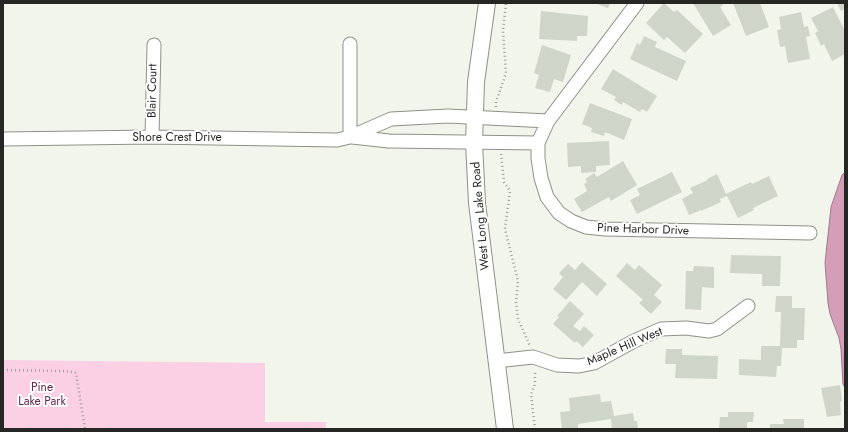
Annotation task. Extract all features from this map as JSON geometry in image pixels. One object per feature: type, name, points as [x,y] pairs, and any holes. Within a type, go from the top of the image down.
[{"type":"main road","name":"West Long Lake Road","points":[[487,3],[476,82],[474,143],[477,203],[505,429]]},
{"type":"street","name":"Pine Harbor Drive","points":[[637,3],[548,121],[538,142],[538,158],[541,178],[547,197],[559,213],[570,221],[586,227],[643,231],[810,233]]},
{"type":"street","points":[[350,44],[350,137]]},
{"type":"street","name":"Blair Court","points":[[152,137],[154,45]]},
{"type":"street","name":"Shore Crest Drive","points":[[3,139],[152,137],[337,140],[350,137],[391,120],[448,116],[548,121]]},
{"type":"street","name":"Shore Crest Drive","points":[[350,137],[389,141],[474,143],[538,142]]},
{"type":"street","name":"Maple Hill West","points":[[496,361],[533,357],[557,365],[579,366],[594,363],[634,341],[661,329],[686,328],[709,331],[717,329],[748,306]]},
{"type":"path","points":[[497,118],[496,102],[506,73],[503,31],[506,3]]},
{"type":"path","points":[[499,142],[504,182],[510,191],[505,229],[518,280],[516,302],[518,319],[531,347],[533,357],[535,384],[531,394],[535,429]]},
{"type":"path","points":[[3,370],[62,371],[76,373],[85,429]]},
{"type":"green space","name":"Pine Lake Park","points":[[3,360],[265,363],[265,422],[326,422],[326,429],[3,429]]},
{"type":"shaded area","points":[[845,172],[845,388],[843,384],[839,338],[830,314],[828,303],[825,263],[831,207],[842,175]]},
{"type":"building","points":[[594,3],[610,3],[608,8]]},
{"type":"building","points":[[664,3],[674,12],[677,10],[703,34],[685,53],[667,37],[664,40],[646,23]]},
{"type":"building","points":[[693,3],[724,3],[720,7],[731,25],[713,36]]},
{"type":"building","points":[[733,3],[760,3],[769,27],[746,36]]},
{"type":"building","points":[[837,3],[845,3],[845,9],[841,11]]},
{"type":"building","points":[[833,7],[845,31],[845,54],[832,61],[824,44],[821,46],[815,33],[818,31],[811,18]]},
{"type":"building","points":[[541,11],[588,16],[587,36],[577,36],[577,41],[539,39]]},
{"type":"building","points":[[801,12],[804,27],[808,26],[810,36],[806,37],[810,59],[788,63],[785,46],[780,47],[777,30],[781,29],[779,17]]},
{"type":"building","points":[[644,36],[657,42],[655,47],[686,61],[677,81],[630,59],[637,43],[640,45]]},
{"type":"building","points":[[542,45],[571,55],[563,82],[554,79],[550,92],[535,88],[539,75],[534,73]]},
{"type":"building","points":[[613,69],[657,96],[647,112],[642,109],[640,112],[623,102],[622,105],[614,100],[616,97],[601,89]]},
{"type":"building","points":[[590,103],[632,119],[624,140],[605,132],[604,136],[591,132],[592,128],[582,124]]},
{"type":"building","points":[[609,141],[610,165],[596,166],[596,172],[581,173],[581,166],[568,167],[567,143]]},
{"type":"building","points":[[623,161],[637,185],[611,201],[609,197],[582,212],[574,199],[587,191],[584,184],[587,182],[585,179],[594,173],[597,177]]},
{"type":"building","points":[[672,172],[682,192],[637,214],[630,200],[640,195],[637,189]]},
{"type":"building","points":[[717,174],[726,194],[751,182],[752,184],[769,176],[778,196],[753,208],[754,210],[738,218],[727,196],[720,199],[721,202],[689,215],[682,199],[693,193],[690,188]]},
{"type":"building","points":[[731,255],[781,256],[780,286],[762,286],[762,274],[730,273]]},
{"type":"building","points":[[582,262],[607,284],[597,296],[582,282],[566,300],[553,289],[563,277],[559,273],[568,264],[575,270]]},
{"type":"building","points":[[627,263],[635,270],[639,265],[662,285],[654,295],[662,302],[651,314],[639,303],[643,300],[616,276]]},
{"type":"building","points":[[694,266],[714,267],[714,288],[702,287],[701,310],[685,309],[686,271],[693,271]]},
{"type":"building","points":[[776,296],[792,296],[792,308],[805,308],[804,340],[797,340],[797,348],[782,348],[781,366],[777,366],[776,377],[739,375],[739,359],[761,360],[761,346],[780,346],[781,312],[775,312]]},
{"type":"building","points":[[570,301],[584,314],[573,326],[580,331],[584,326],[594,335],[583,347],[576,341],[575,343],[553,324],[559,317],[557,316]]},
{"type":"building","points":[[666,349],[682,349],[682,355],[718,356],[717,379],[675,378],[676,364],[665,364]]},
{"type":"building","points":[[840,385],[842,401],[840,402],[841,415],[827,417],[821,388]]},
{"type":"building","points":[[600,394],[601,402],[611,401],[614,416],[633,413],[634,421],[637,421],[638,429],[612,429],[611,419],[578,424],[578,428],[562,429],[560,412],[570,411],[569,398]]},
{"type":"building","points":[[728,412],[754,412],[753,422],[747,422],[747,429],[719,429],[720,417],[728,417]]},
{"type":"building","points":[[783,419],[804,419],[804,429],[770,429],[770,424],[784,424]]}]
